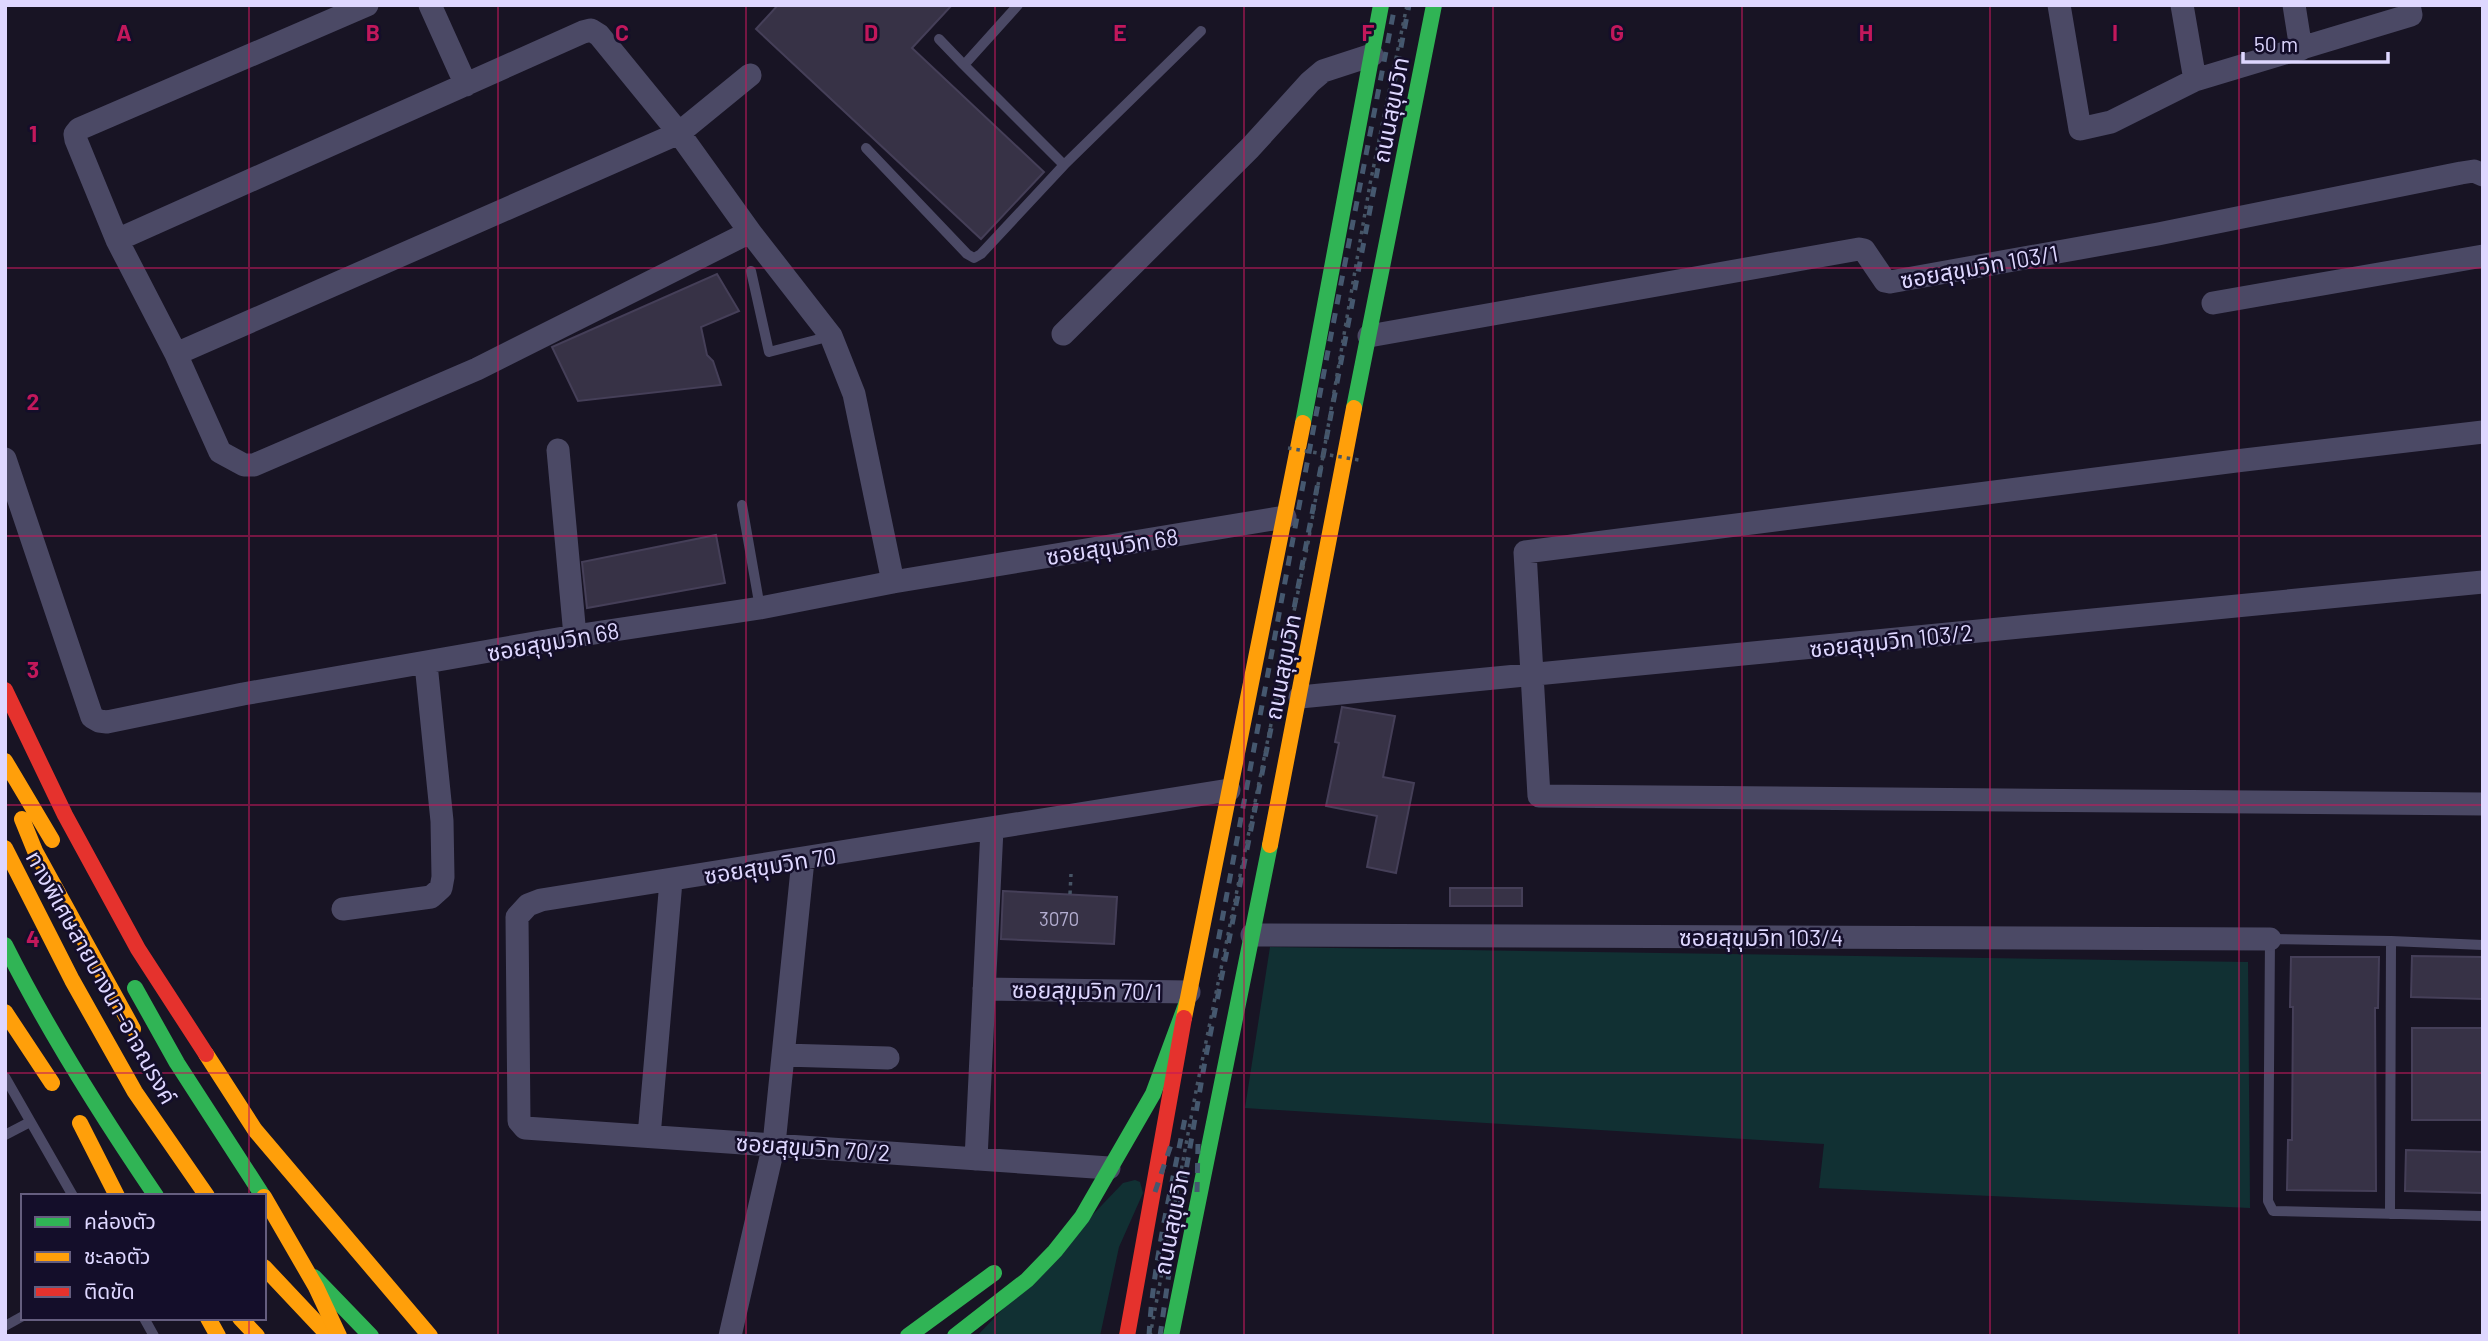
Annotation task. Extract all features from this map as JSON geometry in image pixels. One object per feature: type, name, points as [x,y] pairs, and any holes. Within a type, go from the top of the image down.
[{"type":"main road","name":"ถนนสุขุมวิท","points":[[1128,1336],[1188,997],[1229,790],[1291,517],[1381,5]]},
{"type":"main road","name":"ถนนสุขุมวิท","points":[[1171,1336],[1300,697],[1326,521],[1369,336],[1434,5]]},
{"type":"main road","points":[[5,690],[65,816],[138,948],[255,1130],[430,1336]]},
{"type":"main road","points":[[5,761],[63,858]]},
{"type":"main road","points":[[5,778],[35,851],[138,1038]]},
{"type":"main road","name":"ทางพิเศษสายบางนา-อาจณรงค์","points":[[5,848],[72,980],[135,1092],[206,1194]]},
{"type":"main road","points":[[5,945],[33,1002],[102,1118],[155,1194]]},
{"type":"main road","points":[[130,978],[177,1063],[262,1194]]},
{"type":"main road","points":[[955,1336],[1027,1280],[1082,1217],[1153,1094],[1188,997]]},
{"type":"main road","points":[[5,1012],[60,1093]]},
{"type":"main road","points":[[116,1194],[77,1118],[130,1194]]},
{"type":"main road","points":[[1072,1204],[1110,1168]]},
{"type":"main road","points":[[266,1200],[316,1287],[339,1336]]},
{"type":"main road","points":[[266,1226],[371,1336]]},
{"type":"main road","points":[[908,1336],[1011,1260]]},
{"type":"main road","points":[[266,1269],[329,1336]]},
{"type":"main road","points":[[209,1320],[218,1336]]},
{"type":"main road","points":[[242,1320],[257,1336]]},
{"type":"main road","points":[[256,1320],[270,1336]]},
{"type":"street","points":[[367,5],[79,129],[75,134],[117,240],[176,354],[220,452],[244,465],[254,465],[477,369],[750,232]]},
{"type":"street","points":[[430,5],[466,85]]},
{"type":"street","points":[[2059,5],[2080,129],[2111,122],[2195,80],[2301,49],[2410,10]]},
{"type":"street","points":[[2182,5],[2195,80]]},
{"type":"street","points":[[2294,5],[2301,49]]},
{"type":"street","points":[[117,240],[591,30],[599,34],[679,134],[750,232],[831,335],[854,394],[893,582]]},
{"type":"street","points":[[1063,334],[1250,148],[1310,82],[1323,71],[1372,55]]},
{"type":"street","points":[[176,354],[679,134],[750,75]]},
{"type":"street","name":"ซอยสุขุมวิท 103/1","points":[[1369,336],[1859,249],[1864,250],[1885,281],[1890,282],[2158,234],[2461,173],[2482,174]]},
{"type":"street","points":[[2213,303],[2483,257]]},
{"type":"street","points":[[2483,432],[1525,552],[1539,796],[2483,804]]},
{"type":"street","points":[[558,450],[575,636]]},
{"type":"street","name":"ซอยสุขุมวิท 68","points":[[5,459],[92,717],[107,722],[243,694],[575,636],[760,608],[893,582],[1291,517]]},
{"type":"street","name":"ซอยสุขุมวิท 103/2","points":[[1300,697],[2483,582]]},
{"type":"street","points":[[343,909],[431,897],[441,888],[442,821],[426,664]]},
{"type":"street","name":"ซอยสุขุมวิท 70","points":[[519,1121],[517,917],[528,905],[541,900],[1229,790]]},
{"type":"street","points":[[976,1159],[992,829]]},
{"type":"street","points":[[730,1336],[774,1143],[803,860]]},
{"type":"street","points":[[649,1136],[671,881]]},
{"type":"street","name":"ซอยสุขุมวิท 103/4","points":[[1252,934],[2270,939]]},
{"type":"street","name":"ซอยสุขุมวิท 70/1","points":[[985,989],[1188,997]]},
{"type":"street","points":[[783,1055],[888,1058]]},
{"type":"street","name":"ซอยสุขุมวิท 70/2","points":[[519,1121],[525,1128],[1110,1168]]},
{"type":"lane","points":[[964,65],[1018,5]]},
{"type":"lane","points":[[866,148],[967,254],[974,258],[981,254],[1064,165],[1201,31]]},
{"type":"lane","points":[[939,39],[1064,165]]},
{"type":"lane","points":[[751,271],[769,352],[831,335]]},
{"type":"lane","points":[[742,505],[760,608]]},
{"type":"lane","points":[[2483,945],[2270,939],[2269,1207],[2273,1211],[2483,1216]]},
{"type":"lane","points":[[2390,1214],[2391,941]]},
{"type":"lane","points":[[5,1077],[72,1194]]},
{"type":"lane","points":[[5,1135],[30,1122]]},
{"type":"lane","points":[[5,1326],[21,1317]]},
{"type":"lane","points":[[145,1320],[154,1336]]},
{"type":"path","points":[[1150,1336],[1197,1086],[1308,542],[1370,184],[1407,5]]},
{"type":"path","points":[[1288,448],[1359,460]]},
{"type":"path","points":[[1070,894],[1071,874]]},
{"type":"green space","points":[[1270,947],[2248,962],[2250,1208],[1819,1188],[1824,1144],[1245,1108]]},
{"type":"green space","points":[[1135,1180],[1140,1182],[1143,1193],[1119,1247],[1100,1336],[977,1336],[1123,1183]]},
{"type":"building","points":[[778,5],[952,5],[912,48],[1044,172],[981,239],[756,29]]},
{"type":"building","points":[[717,274],[739,311],[701,327],[707,355],[713,361],[721,385],[578,401],[552,347]]},
{"type":"building","points":[[716,535],[725,583],[587,608],[582,562]]},
{"type":"building","points":[[1342,707],[1395,716],[1383,777],[1414,783],[1396,873],[1367,867],[1377,816],[1326,806],[1339,743],[1335,742]]},
{"type":"building","points":[[1450,888],[1522,888],[1522,906],[1450,906]]},
{"type":"building","points":[[1003,891],[1117,897],[1114,944],[1001,939]]},
{"type":"building","points":[[2412,956],[2483,957],[2483,999],[2411,997]]},
{"type":"building","points":[[2291,957],[2379,957],[2378,1008],[2375,1008],[2376,1191],[2287,1190],[2288,1140],[2292,1140]]},
{"type":"building","points":[[2412,1028],[2483,1028],[2483,1120],[2412,1120]]},
{"type":"building","points":[[2406,1150],[2483,1152],[2483,1193],[2405,1191]]},
{"type":"railway","points":[[1215,958],[1395,5]]},
{"type":"railway","points":[[1160,1336],[1205,1061],[1409,5]]},
{"type":"railway","points":[[1149,1336],[1159,1252],[1186,1113]]},
{"type":"railway","points":[[1155,1192],[1172,1142]]},
{"type":"railway","points":[[1197,1192],[1198,1143]]},
{"type":"traffic: fast","points":[[1303,423],[1381,5]]},
{"type":"traffic: fast","points":[[1354,408],[1434,5]]},
{"type":"traffic: fast","points":[[1171,1336],[1270,845]]},
{"type":"traffic: fast","points":[[5,945],[76,1073],[155,1194]]},
{"type":"traffic: fast","points":[[135,988],[177,1063],[262,1194]]},
{"type":"traffic: fast","points":[[955,1336],[1027,1280],[1082,1217],[1153,1094],[1187,1002]]},
{"type":"traffic: fast","points":[[908,1336],[994,1273]]},
{"type":"traffic: fast","points":[[314,1277],[371,1336]]},
{"type":"traffic: slow","points":[[1270,845],[1354,408]]},
{"type":"traffic: slow","points":[[1184,1018],[1303,423]]},
{"type":"traffic: slow","points":[[5,761],[52,840]]},
{"type":"traffic: slow","points":[[22,819],[35,851],[133,1029]]},
{"type":"traffic: slow","points":[[5,848],[72,980],[135,1092],[206,1194]]},
{"type":"traffic: slow","points":[[5,1012],[52,1083]]},
{"type":"traffic: slow","points":[[206,1054],[255,1130],[430,1336]]},
{"type":"traffic: slow","points":[[80,1123],[116,1194]]},
{"type":"traffic: slow","points":[[266,1200],[316,1287],[339,1336]]},
{"type":"traffic: slow","points":[[266,1269],[329,1336]]},
{"type":"traffic: slow","points":[[209,1320],[218,1336]]},
{"type":"traffic: slow","points":[[242,1320],[257,1336]]},
{"type":"traffic: jam","points":[[5,690],[65,815],[138,949],[206,1054]]},
{"type":"traffic: jam","points":[[1127,1336],[1184,1018]]}]
